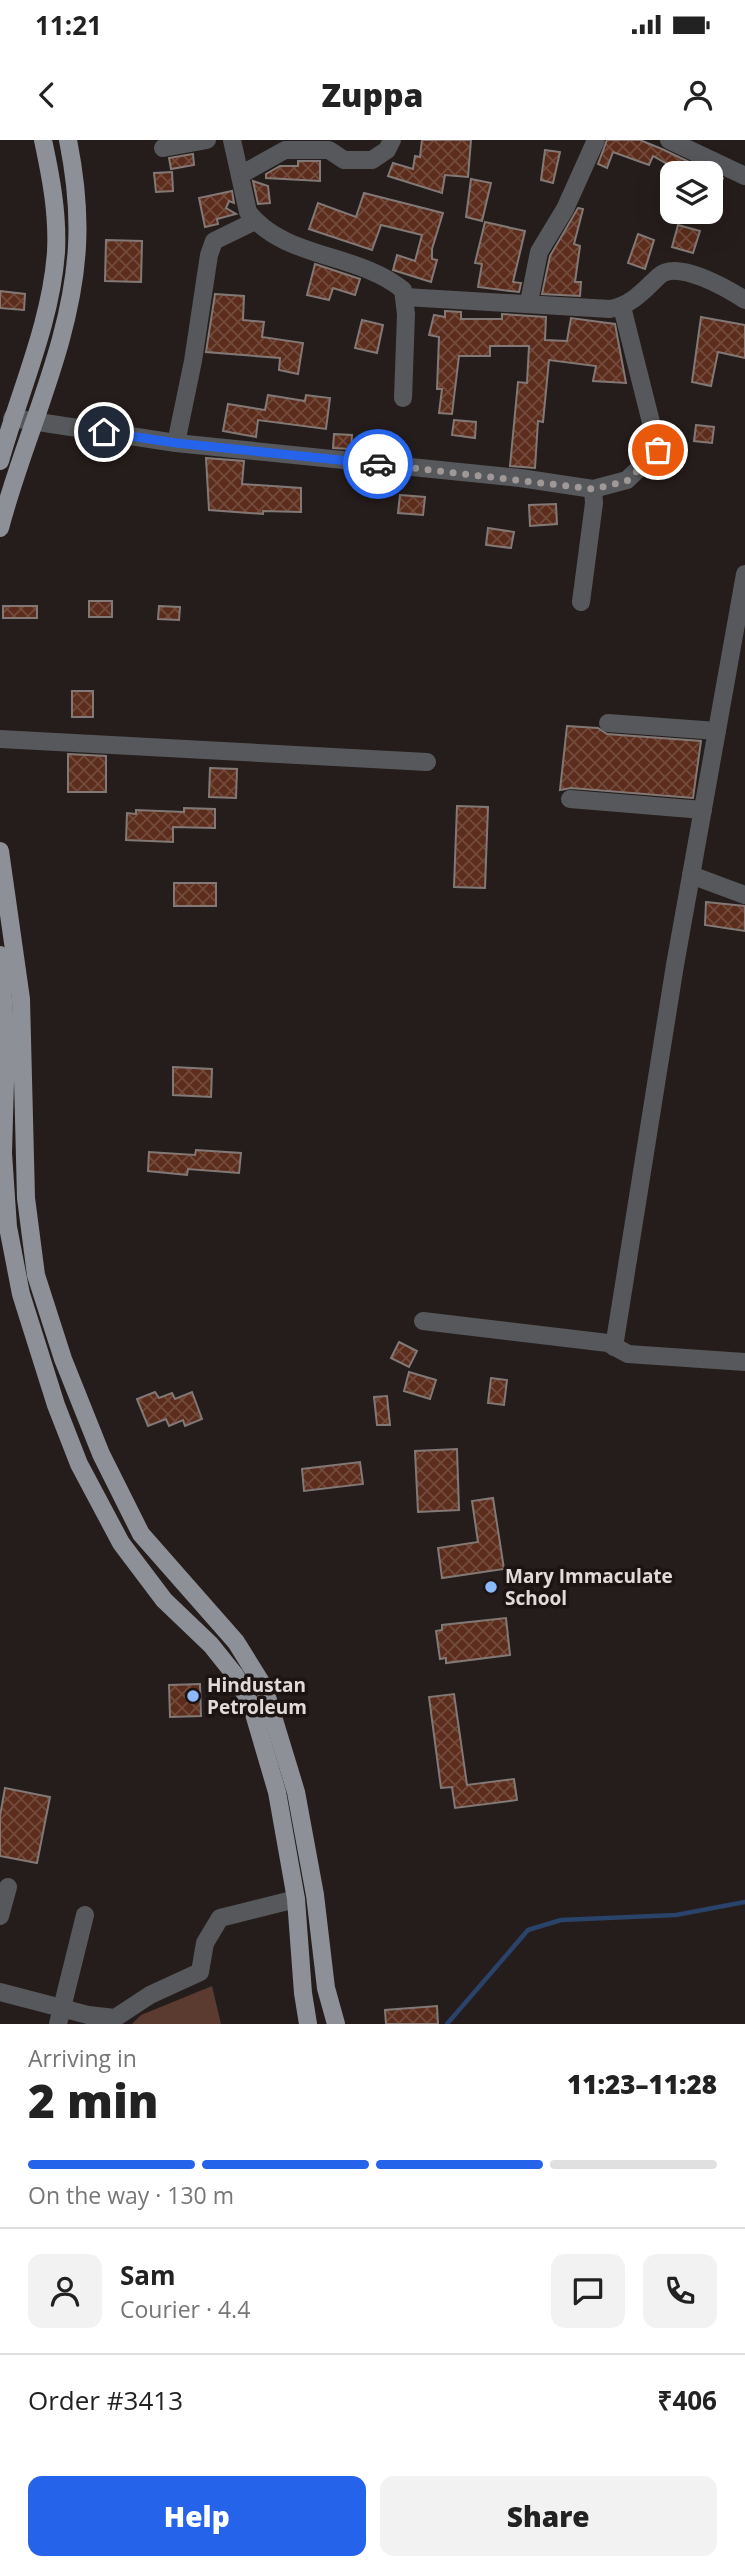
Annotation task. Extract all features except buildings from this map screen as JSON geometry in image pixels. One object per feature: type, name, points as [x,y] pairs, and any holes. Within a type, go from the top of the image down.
[{"type":"main road","points":[[0,461],[12,418],[37,351],[56,253],[54,194],[43,140]]},
{"type":"main road","points":[[0,528],[68,305],[77,247],[76,180],[68,140]]},
{"type":"main road","points":[[0,851],[21,999],[26,1198],[36,1275],[63,1359],[100,1452],[141,1534],[236,1642],[264,1687],[296,1792],[315,1895],[326,1988],[336,2024]]},
{"type":"main road","points":[[0,955],[6,1045],[4,1153],[8,1227],[22,1294],[56,1405],[79,1464],[121,1543],[164,1600],[211,1644],[235,1675],[252,1707],[277,1792],[296,1899],[308,2024]]},
{"type":"street","points":[[163,148],[207,140]]},
{"type":"street","points":[[232,140],[242,174],[248,212],[255,221],[298,246],[364,266],[396,284],[405,297],[403,398]]},
{"type":"street","points":[[242,174],[289,145],[329,150],[344,160],[372,160],[387,150],[392,140]]},
{"type":"street","points":[[529,302],[538,252],[565,209],[596,140]]},
{"type":"street","points":[[669,140],[745,176]]},
{"type":"street","points":[[176,443],[193,361],[209,255],[214,241],[255,221]]},
{"type":"street","points":[[405,297],[529,302],[610,309],[622,307],[667,271],[707,278],[745,300]]},
{"type":"street","points":[[12,418],[176,443],[520,478],[593,489],[627,481],[658,450],[622,307]]},
{"type":"street","points":[[581,602],[594,503],[593,489]]},
{"type":"street","points":[[614,1347],[691,875],[745,574]]},
{"type":"street","points":[[608,723],[717,731]]},
{"type":"street","points":[[0,739],[426,762]]},
{"type":"street","points":[[570,799],[703,810]]},
{"type":"street","points":[[691,875],[745,895]]},
{"type":"street","points":[[424,1321],[594,1341],[628,1354],[745,1362]]},
{"type":"street","points":[[0,1916],[8,1887]]},
{"type":"street","points":[[0,1992],[60,2016],[112,2021],[150,1995],[200,1972],[205,1943],[220,1918],[296,1899]]},
{"type":"street","points":[[60,2016],[86,1915]]},
{"type":"shaded area","points":[[212,1986],[221,2024],[132,2024],[141,2015]]},
{"type":"waterway","points":[[447,2024],[528,1930],[561,1920],[676,1915],[745,1902]]},
{"type":"way so far","points":[[378,464],[520,478],[593,489],[627,481],[658,450]]},
{"type":"place","name":"Mary Immaculate School","points":[[491,1587]]},
{"type":"place","name":"Hindustan Petroleum","points":[[193,1696]]},
{"type":"route","points":[[104,432],[176,443],[378,464]]}]
